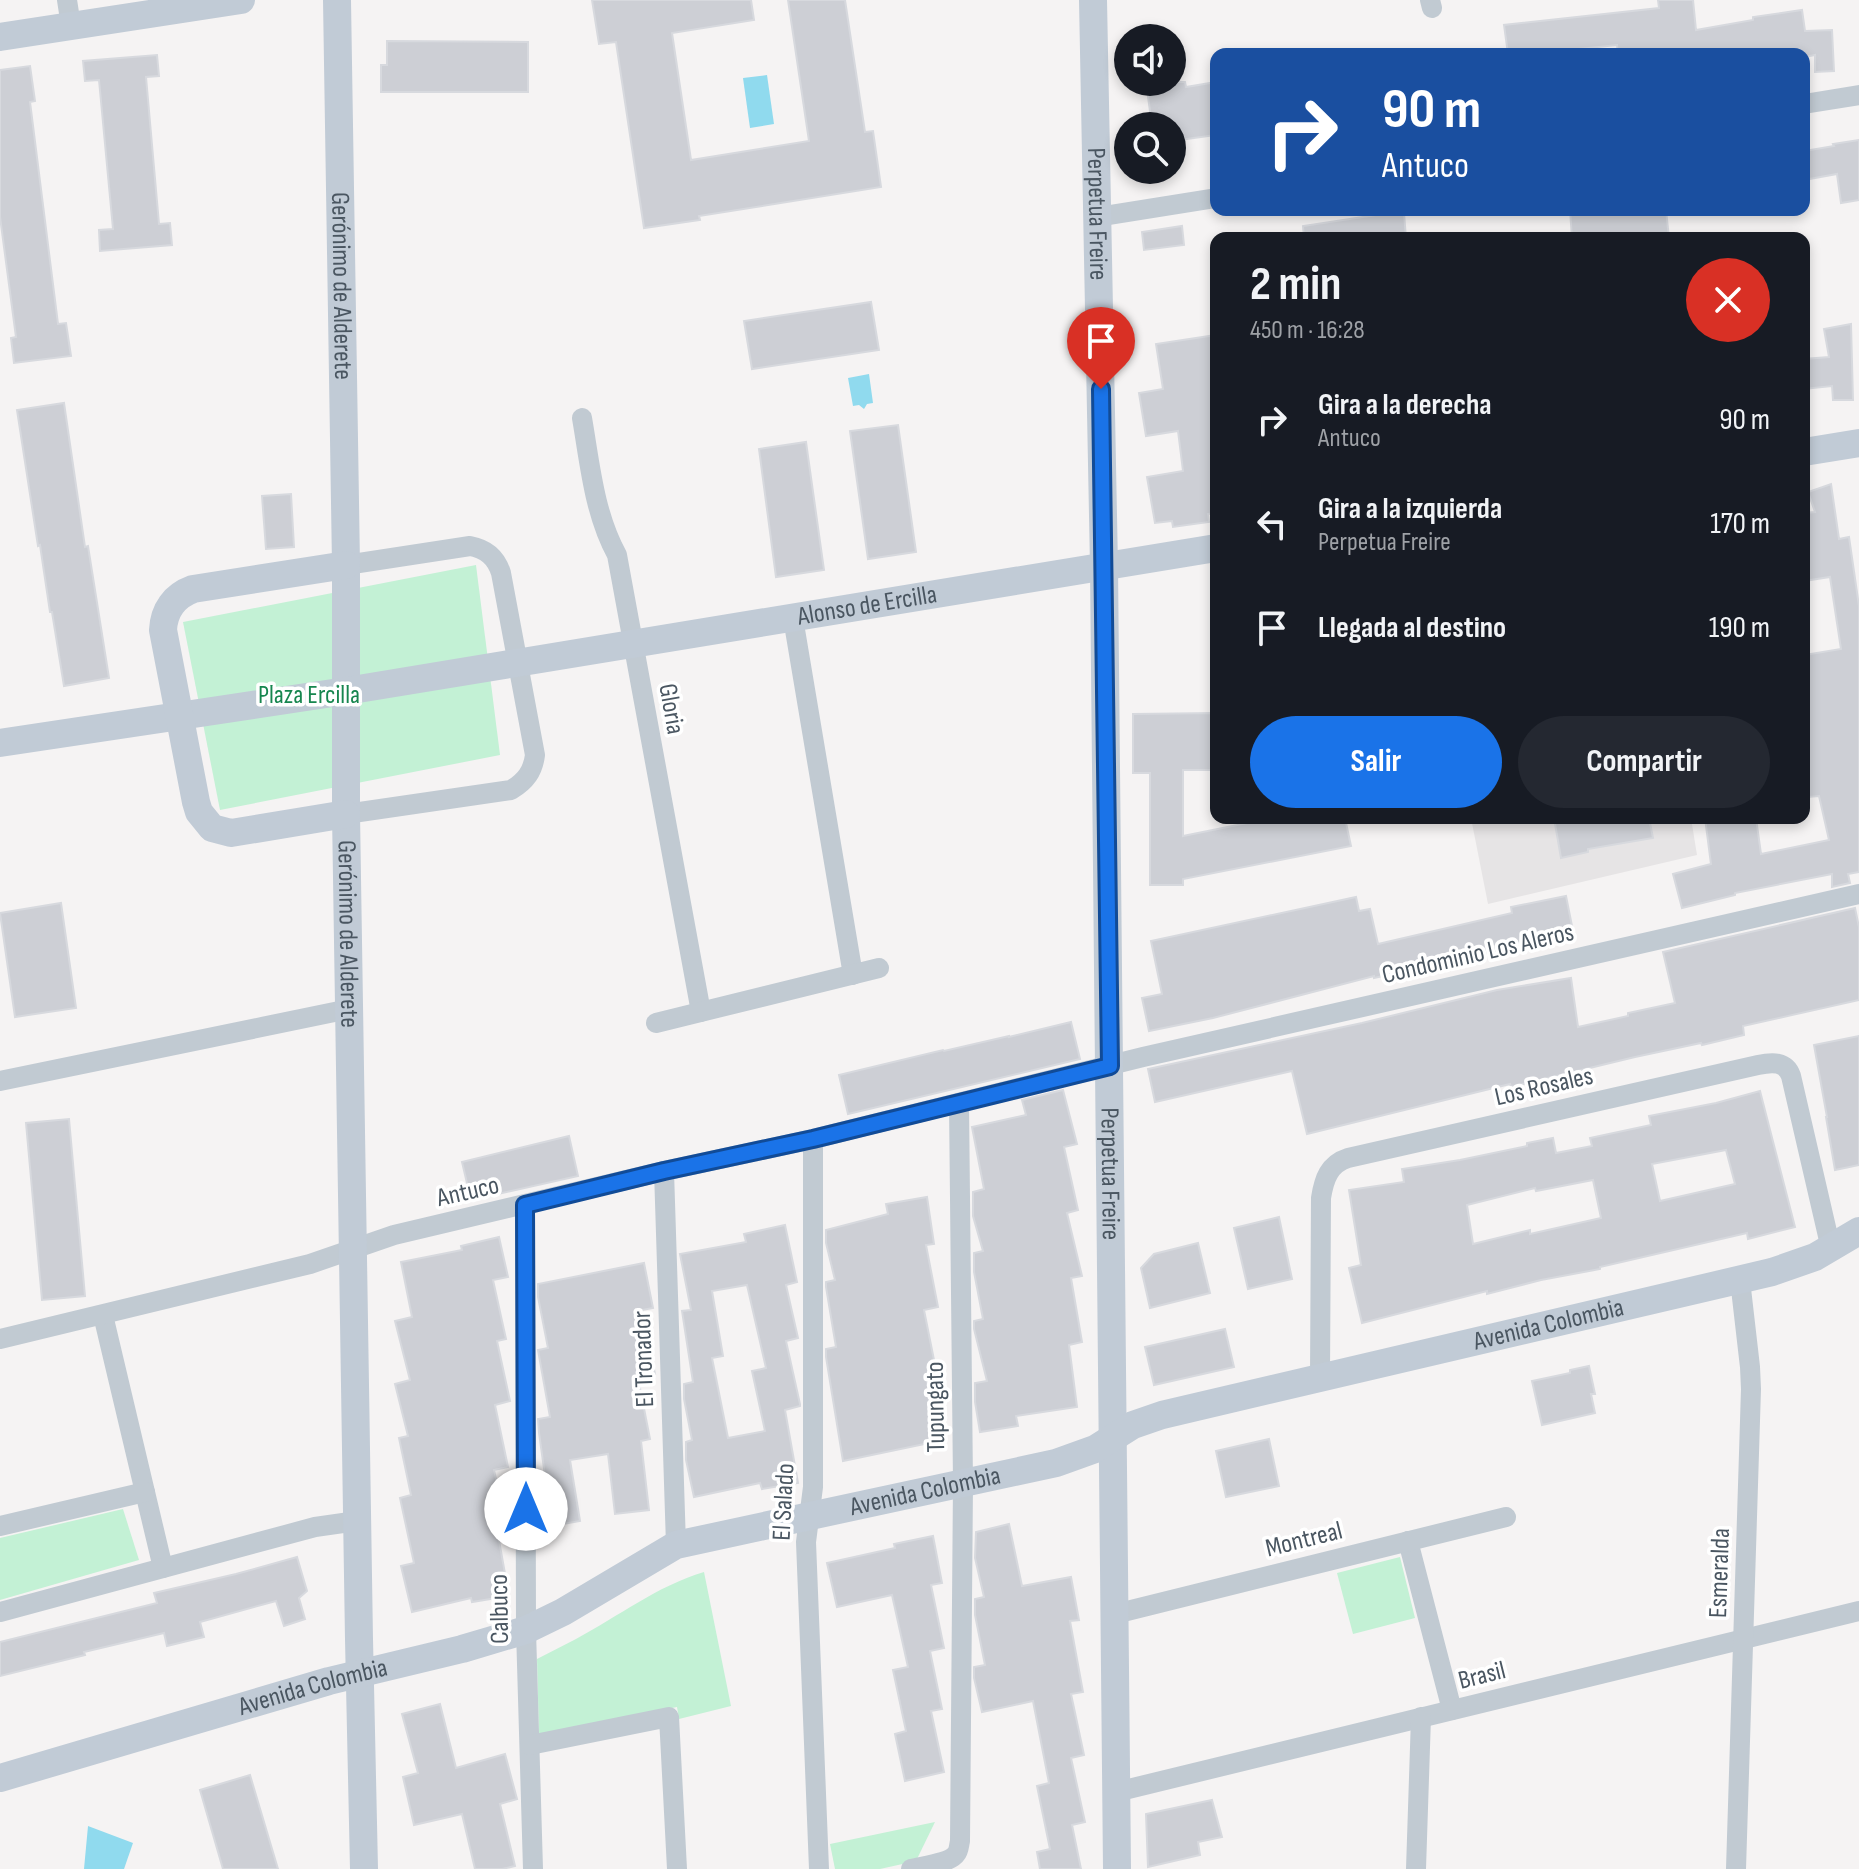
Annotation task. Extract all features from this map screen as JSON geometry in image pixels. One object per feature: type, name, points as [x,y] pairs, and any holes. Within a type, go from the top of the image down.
[{"type":"street","points":[[0,37],[69,13],[241,0]]},
{"type":"street","name":"Gerónimo de Alderete","points":[[337,0],[346,565],[346,814],[364,1869]]},
{"type":"street","name":"Perpetua Freire","points":[[1093,0],[1104,567],[1117,1869]]},
{"type":"street","points":[[1810,103],[1859,95]]},
{"type":"street","points":[[1097,217],[1210,199]]},
{"type":"street","name":"Gloria","points":[[582,418],[599,511],[617,555],[701,1012]]},
{"type":"street","points":[[1810,451],[1859,443]]},
{"type":"street","points":[[470,546],[487,552],[499,565],[519,663],[535,755],[528,777],[511,790],[231,833],[212,828],[199,812],[163,630],[167,612],[177,597],[193,589],[470,546]]},
{"type":"street","name":"Alonso de Ercilla","points":[[0,743],[346,691],[1210,549]]},
{"type":"street","points":[[793,618],[853,975]]},
{"type":"street","name":"Condominio Los Aleros","points":[[1110,1066],[1859,894]]},
{"type":"street","points":[[656,1023],[879,968]]},
{"type":"street","points":[[0,1081],[349,1009]]},
{"type":"street","name":"Los Rosales","points":[[1320,1378],[1321,1198],[1327,1173],[1336,1163],[1348,1158],[1778,1063],[1786,1066],[1791,1076],[1831,1249]]},
{"type":"street","name":"Antuco","points":[[0,1339],[310,1264],[394,1235],[813,1139],[1110,1066]]},
{"type":"street","name":"Tupungato","points":[[911,1869],[953,1857],[960,1841],[963,1483],[959,1103]]},
{"type":"street","name":"El Salado","points":[[813,1139],[813,1487],[806,1542],[819,1869]]},
{"type":"street","name":"El Tronador","points":[[664,1171],[676,1545]]},
{"type":"street","name":"Calbuco","points":[[525,1205],[526,1630],[533,1869]]},
{"type":"street","name":"Avenida Colombia","points":[[0,1778],[359,1673],[462,1649],[526,1630],[563,1612],[676,1545],[1070,1459],[1095,1449],[1133,1425],[1162,1415],[1788,1268],[1831,1249],[1859,1231]]},
{"type":"street","name":"Esmeralda","points":[[1736,1869],[1751,1389],[1740,1280]]},
{"type":"street","points":[[103,1315],[163,1568]]},
{"type":"street","points":[[0,1526],[145,1492]]},
{"type":"street","name":"Montreal","points":[[1115,1614],[1506,1517]]},
{"type":"street","points":[[0,1612],[315,1527],[357,1521]]},
{"type":"street","points":[[1408,1541],[1452,1710]]},
{"type":"street","name":"Brasil","points":[[1116,1792],[1859,1611]]},
{"type":"street","points":[[530,1745],[669,1717],[677,1869]]},
{"type":"street","points":[[1416,1869],[1421,1717]]},
{"type":"shaded area","points":[[1472,824],[1692,824],[1697,855],[1488,904]]},
{"type":"green space","name":"Plaza Ercilla","points":[[476,565],[500,755],[220,810],[183,622]]},
{"type":"green space","points":[[123,1509],[139,1560],[0,1600],[0,1538]]},
{"type":"green space","points":[[1400,1557],[1415,1618],[1353,1634],[1337,1573]]},
{"type":"green space","points":[[704,1572],[731,1706],[679,1719],[677,1707],[539,1735],[537,1659],[654,1593]]},
{"type":"green space","points":[[935,1822],[916,1861],[880,1869],[835,1869],[830,1844]]},
{"type":"water","points":[[767,75],[774,124],[750,128],[743,78]]},
{"type":"water","points":[[869,374],[873,403],[867,404],[864,409],[859,405],[853,406],[848,378]]},
{"type":"water","points":[[88,1826],[133,1843],[124,1869],[84,1869]]},
{"type":"building","points":[[592,0],[751,0],[754,20],[672,33],[691,160],[809,141],[788,0],[845,0],[865,132],[873,131],[881,187],[699,216],[700,220],[644,228],[616,42],[599,44]]},
{"type":"building","points":[[1658,0],[1693,0],[1696,30],[1802,10],[1805,31],[1832,30],[1834,71],[1815,72],[1815,55],[1810,56],[1810,48],[1617,48],[1617,45],[1507,48],[1504,25],[1659,8]]},
{"type":"building","points":[[387,41],[528,42],[528,92],[381,92],[381,65],[387,65]]},
{"type":"building","points":[[157,55],[159,76],[146,77],[159,224],[170,223],[172,245],[100,251],[99,230],[113,229],[99,80],[85,81],[83,61]]},
{"type":"building","points":[[30,66],[35,101],[30,102],[58,324],[66,323],[71,356],[14,363],[11,338],[16,337],[0,217],[0,70]]},
{"type":"building","points":[[1210,83],[1210,136],[1186,139],[1186,112],[1150,112],[1148,96],[1186,96],[1186,87]]},
{"type":"building","points":[[1859,140],[1859,200],[1841,203],[1837,174],[1810,179],[1810,150]]},
{"type":"building","points":[[1369,216],[1404,216],[1406,232],[1304,232],[1303,226]]},
{"type":"building","points":[[1570,216],[1667,216],[1668,232],[1572,232]]},
{"type":"building","points":[[1182,226],[1184,245],[1144,250],[1142,232]]},
{"type":"building","points":[[871,302],[879,350],[752,369],[744,321]]},
{"type":"building","points":[[1851,324],[1853,400],[1833,400],[1832,386],[1810,388],[1810,359],[1829,357],[1824,329]]},
{"type":"building","points":[[1210,336],[1209,522],[1173,527],[1172,521],[1155,523],[1147,477],[1183,471],[1178,431],[1146,436],[1139,393],[1163,389],[1156,344]]},
{"type":"building","points":[[64,403],[85,547],[88,546],[109,678],[64,686],[17,410]]},
{"type":"building","points":[[898,425],[916,552],[868,559],[850,431]]},
{"type":"building","points":[[806,442],[824,570],[776,577],[759,449]]},
{"type":"building","points":[[1831,484],[1839,539],[1849,537],[1859,606],[1859,872],[1848,874],[1850,883],[1832,887],[1832,874],[1735,893],[1682,908],[1673,874],[1711,864],[1706,824],[1757,824],[1761,854],[1829,840],[1819,796],[1810,797],[1810,654],[1841,649],[1830,577],[1810,580],[1810,512],[1815,512],[1810,491]]},
{"type":"building","points":[[291,494],[294,547],[266,549],[262,496]]},
{"type":"building","points":[[1210,713],[1210,770],[1183,770],[1183,836],[1242,824],[1346,824],[1351,846],[1183,879],[1183,885],[1150,885],[1150,773],[1133,773],[1133,714]]},
{"type":"building","points":[[1555,824],[1650,824],[1653,838],[1588,849],[1588,852],[1561,858]]},
{"type":"building","points":[[1566,896],[1573,931],[1503,946],[1504,950],[1374,976],[1213,1018],[1149,1031],[1142,998],[1162,994],[1151,941],[1356,897],[1359,911],[1370,909],[1378,944],[1512,913],[1511,907]]},
{"type":"building","points":[[61,903],[76,1008],[15,1017],[0,913]]},
{"type":"building","points":[[1855,908],[1859,927],[1859,1000],[1743,1026],[1744,1035],[1511,1087],[1510,1084],[1307,1134],[1292,1071],[1155,1102],[1148,1069],[1497,990],[1571,978],[1578,1027],[1675,1003],[1663,952]]},
{"type":"building","points":[[1071,1022],[1080,1059],[848,1114],[839,1075]]},
{"type":"building","points":[[1859,1036],[1859,1165],[1835,1170],[1814,1045]]},
{"type":"building","points":[[1063,1090],[1077,1144],[1064,1147],[1078,1210],[1067,1213],[1082,1276],[1071,1278],[1082,1342],[1069,1345],[1077,1407],[1016,1416],[1018,1426],[980,1432],[975,1383],[987,1381],[974,1329],[974,1321],[983,1319],[974,1272],[974,1253],[983,1251],[973,1216],[973,1192],[984,1189],[972,1127],[1026,1115],[1022,1100]]},
{"type":"building","points":[[1760,1091],[1795,1227],[1748,1239],[1747,1233],[1600,1269],[1487,1294],[1487,1291],[1362,1323],[1349,1268],[1361,1265],[1349,1190],[1404,1182],[1402,1169],[1460,1160],[1553,1138],[1556,1153],[1592,1146],[1590,1138],[1651,1125],[1649,1116]],"holes":[[[1726,1150],[1735,1184],[1660,1201],[1652,1164]],[[1593,1180],[1601,1218],[1473,1244],[1467,1205],[1535,1188],[1536,1191]]]},
{"type":"building","points":[[69,1119],[85,1296],[42,1300],[26,1123]]},
{"type":"building","points":[[569,1136],[578,1176],[471,1200],[462,1162]]},
{"type":"building","points":[[927,1197],[934,1244],[926,1245],[938,1307],[924,1310],[937,1375],[926,1377],[939,1441],[843,1461],[826,1357],[826,1349],[836,1347],[826,1287],[826,1282],[835,1280],[826,1230],[888,1214],[886,1204]]},
{"type":"building","points":[[1279,1217],[1292,1279],[1248,1289],[1234,1228]]},
{"type":"building","points":[[785,1225],[797,1282],[786,1285],[798,1338],[786,1341],[800,1406],[785,1410],[798,1483],[762,1489],[760,1483],[694,1497],[686,1460],[686,1442],[692,1440],[684,1399],[684,1384],[693,1382],[682,1311],[691,1310],[680,1254],[746,1242],[744,1234]],"holes":[[[747,1285],[766,1368],[752,1371],[765,1431],[728,1438],[712,1358],[723,1356],[712,1291]]]},
{"type":"building","points":[[499,1237],[508,1277],[493,1280],[506,1339],[497,1341],[510,1401],[495,1405],[508,1467],[494,1470],[507,1527],[497,1529],[509,1596],[472,1602],[471,1598],[412,1612],[401,1566],[414,1563],[400,1498],[411,1495],[399,1438],[408,1436],[395,1384],[410,1380],[395,1321],[412,1317],[401,1262],[462,1250],[461,1246]]},
{"type":"building","points":[[1198,1243],[1210,1293],[1150,1308],[1141,1268],[1154,1254]]},
{"type":"building","points":[[644,1263],[653,1308],[642,1310],[655,1374],[638,1378],[650,1439],[641,1441],[649,1510],[615,1514],[608,1454],[570,1460],[580,1521],[546,1527],[539,1484],[546,1483],[538,1419],[550,1417],[538,1350],[548,1348],[538,1284]]},
{"type":"building","points":[[1225,1329],[1234,1367],[1154,1385],[1145,1347]]},
{"type":"building","points":[[1589,1366],[1595,1394],[1591,1394],[1595,1413],[1542,1425],[1532,1381]]},
{"type":"building","points":[[1269,1439],[1279,1486],[1226,1497],[1216,1451]]},
{"type":"building","points":[[1009,1524],[1022,1586],[1071,1577],[1079,1620],[1070,1621],[1083,1692],[1071,1694],[1084,1755],[1071,1758],[1085,1822],[1072,1825],[1081,1869],[1040,1869],[1037,1852],[1050,1849],[1037,1786],[1049,1783],[1033,1701],[982,1712],[974,1678],[974,1667],[985,1665],[975,1615],[975,1599],[984,1597],[975,1558],[976,1532]]},
{"type":"building","points":[[933,1536],[942,1583],[931,1585],[944,1648],[930,1651],[942,1709],[931,1711],[944,1772],[905,1781],[895,1734],[906,1731],[893,1670],[908,1667],[892,1595],[837,1607],[827,1563]]},
{"type":"building","points":[[297,1557],[307,1591],[299,1598],[305,1619],[284,1626],[276,1601],[200,1622],[204,1637],[167,1646],[164,1633],[0,1676],[0,1642],[157,1603],[154,1593]]},
{"type":"building","points":[[440,1704],[456,1768],[505,1754],[517,1799],[500,1804],[515,1866],[475,1869],[462,1814],[414,1825],[403,1777],[418,1773],[402,1714]]},
{"type":"building","points":[[250,1775],[278,1869],[223,1869],[200,1790]]},
{"type":"building","points":[[1212,1800],[1222,1837],[1198,1842],[1200,1855],[1148,1867],[1146,1814]]},
{"type":"route","points":[[526,1509],[525,1205],[1110,1066],[1101,389]]}]
